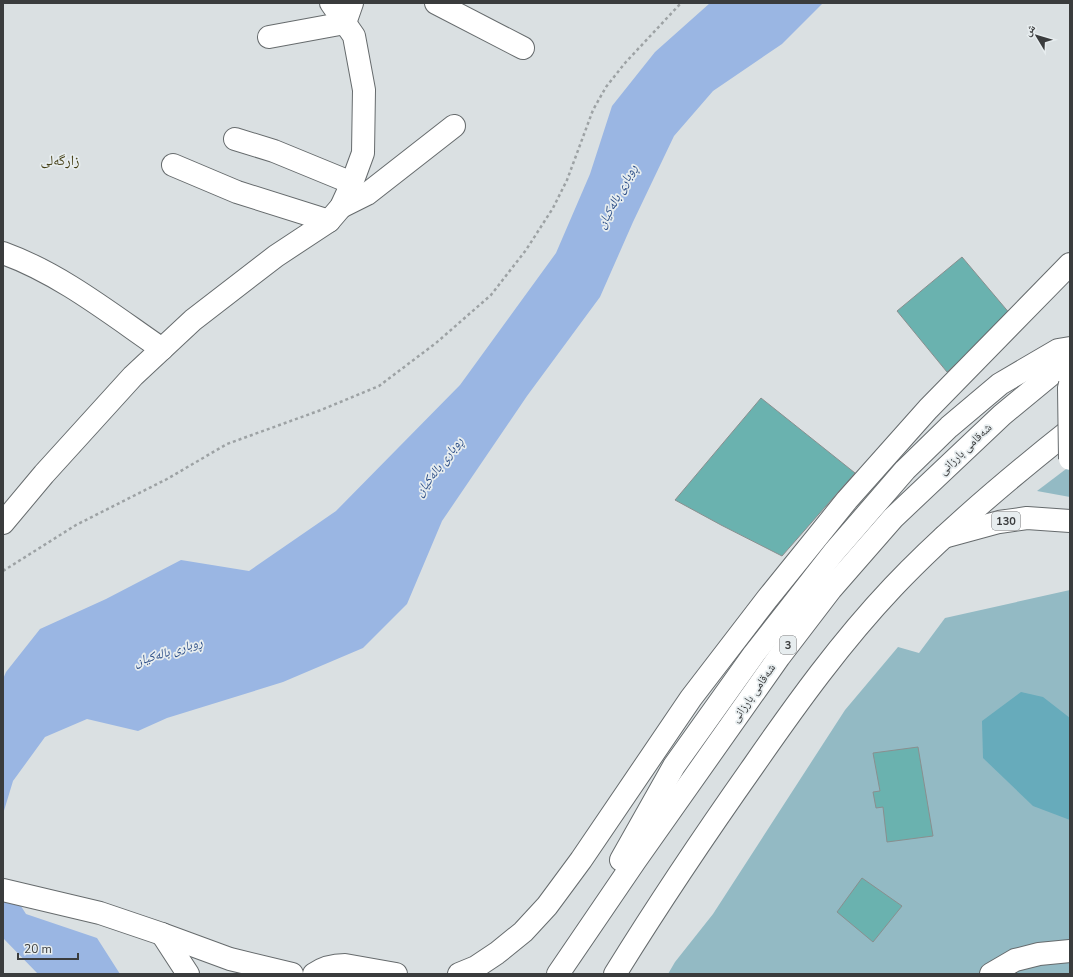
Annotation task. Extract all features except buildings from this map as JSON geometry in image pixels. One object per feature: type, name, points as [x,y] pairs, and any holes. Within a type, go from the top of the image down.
[{"type":"main road","points":[[331,3],[348,13],[364,90],[363,153],[352,183],[335,214]]},
{"type":"main road","points":[[436,3],[523,48]]},
{"type":"main road","points":[[269,37],[348,13]]},
{"type":"main road","points":[[3,523],[44,474],[133,376],[193,320],[276,256],[366,194],[454,126]]},
{"type":"main road","points":[[234,139],[274,151],[352,183]]},
{"type":"main road","points":[[173,165],[237,192],[335,214]]},
{"type":"main road","points":[[3,253],[64,282],[162,349]]},
{"type":"main road","points":[[459,974],[476,967],[498,953],[523,932],[546,906],[581,860],[691,698],[846,500],[928,409],[1069,265]]},
{"type":"main road","points":[[1045,379],[1070,349]]},
{"type":"main road","points":[[598,914],[609,883],[674,766],[754,654],[834,552],[905,470],[949,427],[1000,384],[1058,350],[1070,349]]},
{"type":"main road","name":"شەقامی بارزانی","points":[[558,974],[598,914],[779,657],[831,589],[893,518],[1002,415],[1070,359]]},
{"type":"main road","points":[[1070,384],[1068,388],[1070,459]]},
{"type":"main road","points":[[615,974],[698,845],[811,683],[855,628],[888,592],[944,537],[1024,467],[1070,430]]},
{"type":"main road","name":"130","points":[[944,537],[999,522],[1026,518],[1070,521]]},
{"type":"main road","points":[[3,890],[100,913],[230,959],[292,974]]},
{"type":"main road","points":[[162,934],[188,974]]},
{"type":"main road","points":[[991,974],[1015,960],[1039,954],[1070,951]]},
{"type":"main road","points":[[230,959],[254,974]]},
{"type":"main road","points":[[314,974],[322,969],[337,965],[345,965],[396,974]]},
{"type":"path","points":[[3,571],[76,525],[167,479],[227,444],[321,410],[379,386],[436,343],[491,295],[526,250],[553,208],[567,180],[594,110],[606,87],[625,63],[681,3]]},
{"type":"shaded area","points":[[1070,466],[1070,497],[1037,491]]},
{"type":"shaded area","points":[[1070,590],[1070,974],[668,974],[675,962],[713,914],[845,710],[898,647],[919,653],[945,618]]},
{"type":"shaded area","points":[[1021,692],[1043,697],[1070,718],[1070,820],[1033,806],[983,758],[982,721]]},
{"type":"water","name":"ڕوباری بالەکیان","points":[[710,3],[823,3],[782,44],[713,91],[674,136],[633,222],[600,297],[527,396],[442,521],[407,604],[363,648],[283,682],[167,718],[138,731],[87,719],[45,737],[13,781],[3,814],[3,679],[6,672],[40,629],[106,599],[181,560],[249,571],[336,511],[460,385],[556,253],[590,174],[612,106],[655,52]]},
{"type":"water","points":[[3,878],[26,914],[97,938],[120,974],[38,974],[3,938]]},
{"type":"district","name":"زارگەلی","points":[[60,160]]}]
